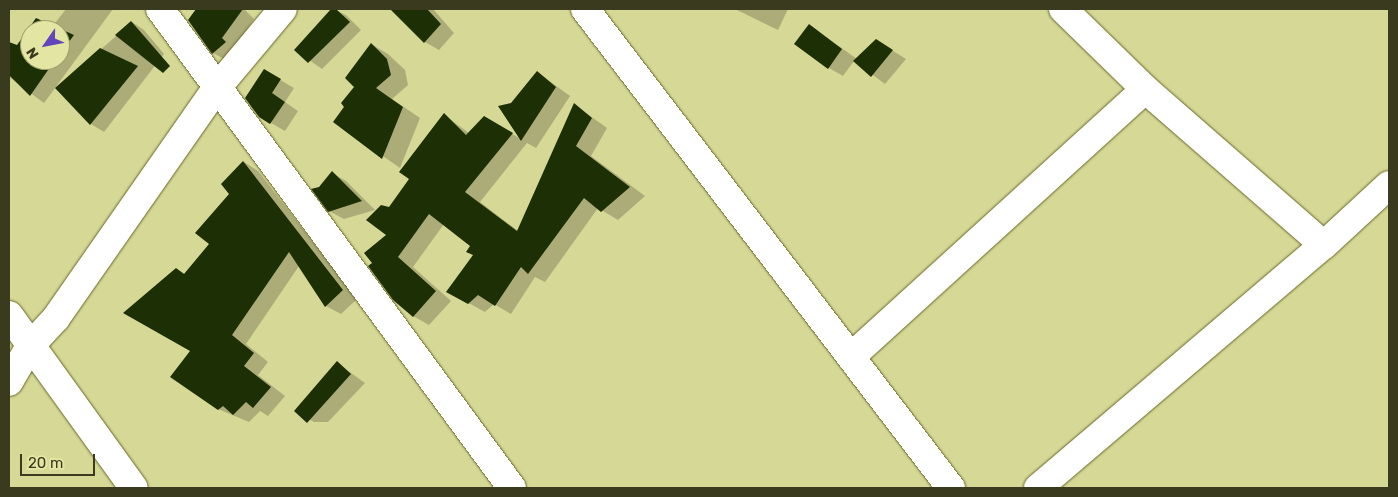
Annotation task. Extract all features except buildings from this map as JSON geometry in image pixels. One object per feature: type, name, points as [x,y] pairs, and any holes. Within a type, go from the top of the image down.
[{"type":"street","points":[[160,9],[216,89],[512,488]]},
{"type":"street","points":[[10,377],[30,346],[56,318],[216,89],[282,9]]},
{"type":"street","points":[[585,9],[951,488]]},
{"type":"street","points":[[1063,9],[1145,89],[1324,244]]},
{"type":"street","points":[[852,356],[1145,89]]},
{"type":"street","points":[[1038,488],[1324,244],[1389,185]]},
{"type":"street","points":[[9,315],[134,488]]}]
